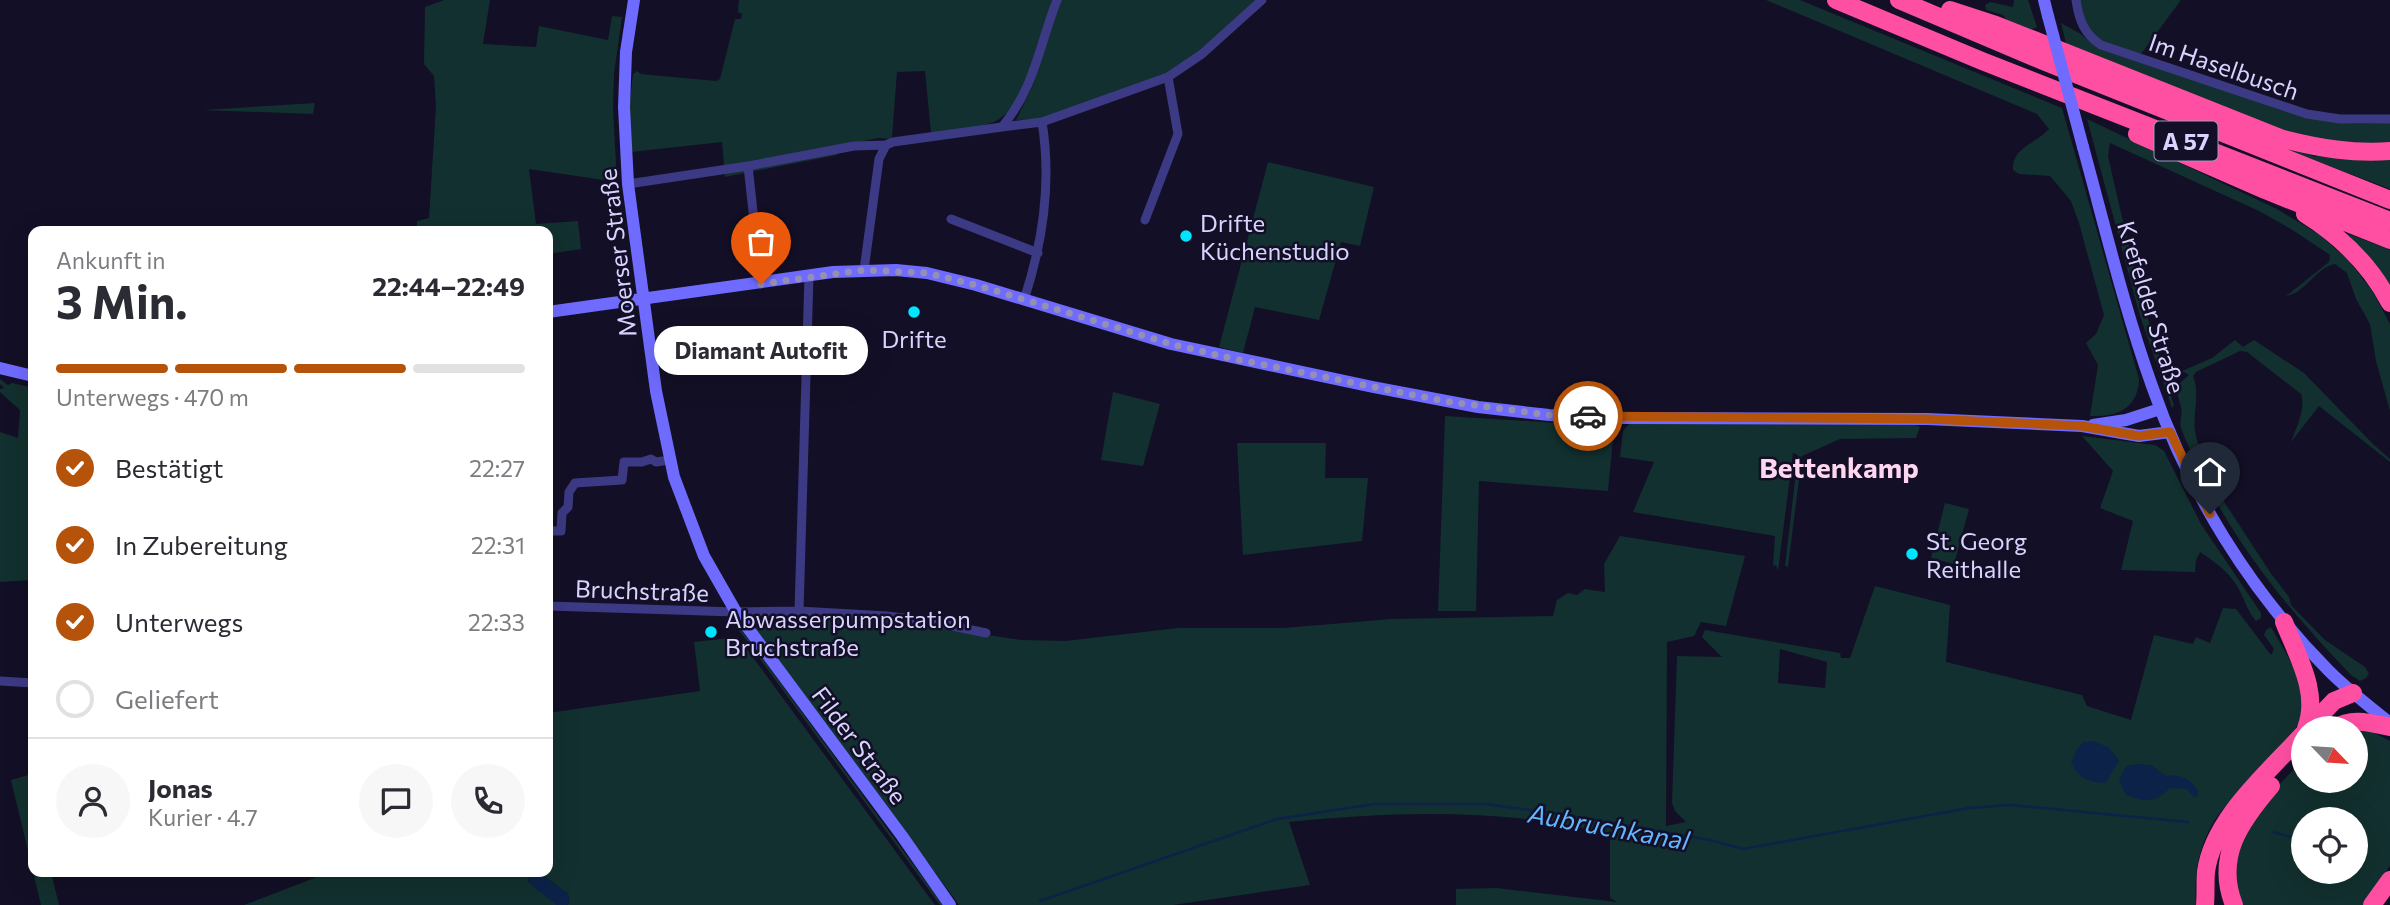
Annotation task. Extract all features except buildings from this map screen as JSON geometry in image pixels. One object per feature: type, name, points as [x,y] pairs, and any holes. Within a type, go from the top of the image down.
[{"type":"highway","name":"A 57","points":[[1836,0],[1982,61],[2390,221]]},
{"type":"highway","name":"A 57","points":[[1899,0],[2043,61],[2390,200]]},
{"type":"highway","points":[[1919,0],[1997,25],[2283,139],[2321,149],[2348,152],[2390,151]]},
{"type":"highway","points":[[1982,61],[2189,158],[2390,240]]},
{"type":"highway","points":[[2189,158],[2235,183],[2307,215],[2353,252],[2374,276],[2390,303]]},
{"type":"highway","points":[[2284,622],[2309,689],[2310,716]]},
{"type":"highway","points":[[2319,716],[2334,701],[2353,693]]},
{"type":"highway","points":[[2333,716],[2353,693]]},
{"type":"highway","points":[[2368,723],[2390,725]]},
{"type":"highway","points":[[2206,905],[2206,871],[2215,842],[2228,818],[2291,747]]},
{"type":"highway","points":[[2234,905],[2227,872],[2235,836],[2258,801],[2291,764]]},
{"type":"highway","points":[[2372,905],[2390,880]]},
{"type":"highway","points":[[2386,905],[2390,895]]},
{"type":"main road","name":"Moerser Straße","points":[[634,0],[626,52],[624,107],[628,184],[656,391],[674,477],[704,556],[736,612]]},
{"type":"main road","name":"Krefelder Straße","points":[[2044,0],[2122,289],[2160,409],[2204,504],[2229,547],[2284,622],[2330,672],[2390,725]]},
{"type":"main road","points":[[553,311],[644,297],[864,270],[927,273],[1182,347],[1478,407],[1549,415],[1622,418],[1927,419],[2082,426],[2139,436],[2170,432]]},
{"type":"main road","points":[[0,368],[28,375]]},
{"type":"main road","points":[[2082,426],[2126,420],[2160,409]]},
{"type":"main road","name":"Filder Straße","points":[[736,612],[950,905]]},
{"type":"street","points":[[1002,127],[1022,100],[1031,81],[1057,0]]},
{"type":"street","points":[[628,184],[748,166],[854,146],[886,145],[1042,122],[1168,78],[1202,54],[1262,0]]},
{"type":"street","name":"Im Haselbusch","points":[[2076,0],[2082,27],[2101,45],[2307,114],[2340,119],[2390,120]]},
{"type":"street","points":[[1145,220],[1178,134],[1168,78]]},
{"type":"street","points":[[1024,300],[1038,253],[1048,171],[1042,122]]},
{"type":"street","points":[[864,270],[879,159],[886,145]]},
{"type":"street","points":[[748,166],[761,284]]},
{"type":"street","points":[[951,219],[1038,253]]},
{"type":"street","points":[[799,611],[809,276]]},
{"type":"street","points":[[553,531],[562,531],[562,513],[568,508],[569,492],[575,483],[622,480],[624,462],[651,459],[656,462],[663,461]]},
{"type":"street","name":"Bruchstraße","points":[[553,606],[736,612],[799,611],[887,616],[929,621],[986,633]]},
{"type":"street","points":[[0,681],[28,683]]},
{"type":"green space","points":[[444,0],[490,0],[483,44],[536,47],[539,26],[608,40],[612,16],[622,17],[614,74],[617,182],[529,169],[536,224],[578,221],[581,249],[553,253],[553,226],[417,226],[417,221],[429,218],[436,106],[434,76],[424,64],[425,7]]},
{"type":"green space","points":[[739,0],[1052,0],[1024,88],[1004,116],[991,123],[931,133],[925,71],[897,72],[892,137],[837,146],[837,155],[725,177],[722,142],[631,152],[629,108],[633,74],[637,71],[641,74],[716,81],[720,79],[735,19],[741,19],[742,14],[738,12]]},
{"type":"green space","points":[[1061,0],[1258,0],[1200,52],[1166,74],[1060,113],[1037,119],[1016,120],[1033,85]]},
{"type":"green space","points":[[1766,0],[1800,0],[2062,108],[2139,379],[2135,398],[2130,404],[2117,413],[2090,416],[2098,365],[2086,343],[2096,334],[2104,315],[2079,223],[2071,201],[2050,176],[2019,174],[2013,170],[2016,156],[2049,129],[2037,114]]},
{"type":"green space","points":[[2014,0],[2028,0],[2037,27],[2030,31],[2007,21],[2003,15],[1986,10],[1985,5],[1990,2],[2013,7]]},
{"type":"green space","points":[[2078,0],[2181,0],[2141,54],[2096,38],[2085,24]]},
{"type":"green space","points":[[2061,23],[2091,43],[2280,110],[2322,120],[2355,124],[2390,123],[2390,142],[2344,144],[2289,133],[2067,47]]},
{"type":"green space","points":[[315,103],[313,114],[202,110]]},
{"type":"green space","points":[[2087,119],[2277,209],[2320,235],[2350,262],[2373,292],[2390,324],[2390,411],[2376,361],[2370,324],[2356,299],[2347,273],[2335,264],[2328,266],[2300,290],[2286,296],[2329,262],[2330,255],[2259,211],[2110,143],[2108,156],[2127,240],[2166,378],[2212,358],[2235,340],[2243,347],[2254,340],[2304,373],[2390,459],[2390,462],[2319,406],[2291,442],[2301,412],[2301,394],[2247,352],[2240,351],[2196,372],[2193,376],[2196,391],[2196,436],[2201,452],[2217,481],[2221,497],[2289,597],[2291,605],[2325,640],[2365,667],[2369,674],[2360,681],[2330,652],[2270,582],[2234,531],[2203,477],[2181,425],[2177,390],[2189,375],[2184,372],[2170,380],[2167,385],[2174,405],[2172,408],[2140,316]]},
{"type":"green space","points":[[2290,147],[2316,157],[2318,152],[2390,155],[2390,189],[2288,150]]},
{"type":"green space","points":[[1268,162],[1374,187],[1360,246],[1341,242],[1319,320],[1255,307],[1243,353],[1219,347]]},
{"type":"green space","points":[[2331,227],[2390,250],[2390,295]]},
{"type":"green space","points":[[0,379],[8,385],[12,383],[28,387],[28,580],[0,582],[0,432],[18,438],[20,410],[0,392],[0,389],[4,388]]},
{"type":"green space","points":[[1113,392],[1160,404],[1143,466],[1101,460]]},
{"type":"green space","points":[[1445,416],[1610,426],[1613,439],[1608,491],[1479,481],[1476,611],[1438,611]]},
{"type":"green space","points":[[1629,424],[1920,427],[1916,438],[1840,439],[1802,456],[1788,567],[1785,566],[1798,455],[1793,453],[1778,571],[1776,565],[1773,566],[1775,536],[1633,512],[1654,462],[1620,457],[1623,431]]},
{"type":"green space","points":[[2082,436],[2155,445],[2164,451],[2201,524],[2261,613],[2261,618],[2256,621],[2250,613],[2230,576],[2200,552],[2195,572],[2121,570],[2133,521],[2100,508],[2113,471]]},
{"type":"green space","points":[[1237,443],[1326,443],[1325,478],[1368,478],[1362,541],[1243,555]]},
{"type":"green space","points":[[1945,503],[1969,509],[1954,564],[1931,558]]},
{"type":"green space","points":[[1620,536],[1745,556],[1726,626],[1701,622],[1694,636],[1667,642],[1666,826],[1686,822],[1675,811],[1672,803],[1677,656],[1722,657],[1702,637],[1705,630],[1840,653],[1841,658],[1850,658],[1875,586],[1950,605],[1946,662],[2082,695],[2087,706],[2131,720],[2154,635],[2193,644],[2196,637],[2210,643],[2223,608],[2236,609],[2271,655],[2274,649],[2264,635],[2271,627],[2299,681],[2303,700],[2301,715],[2291,716],[2291,735],[2213,823],[2198,862],[2196,905],[1456,905],[1456,889],[1496,888],[1617,902],[1610,898],[1610,834],[1491,816],[1410,814],[1289,822],[1310,885],[1173,905],[959,905],[756,630],[758,621],[769,615],[804,614],[878,619],[1022,640],[1065,641],[1178,628],[1284,628],[1391,619],[1553,616],[1557,600],[1568,593],[1577,595],[1585,589],[1605,592],[1604,564]],"holes":[[[1780,649],[1827,662],[1825,688],[1778,683]]]},
{"type":"green space","points":[[738,629],[741,629],[943,905],[940,905]]},
{"type":"green space","points":[[738,637],[935,905],[567,905],[568,894],[545,877],[553,877],[553,712],[700,691],[694,642]]},
{"type":"green space","points":[[2368,730],[2390,741],[2390,866],[2363,905],[2243,905],[2236,885],[2240,845],[2249,826],[2274,790],[2291,772],[2291,793],[2368,793]]},
{"type":"green space","points":[[28,775],[28,851],[11,780]]},
{"type":"green space","points":[[34,877],[52,877],[59,905],[41,905]]},
{"type":"green space","points":[[317,877],[530,877],[528,881],[557,905],[244,905]]},
{"type":"water","points":[[2092,741],[2108,747],[2119,760],[2106,783],[2085,779],[2071,763],[2083,742]]},
{"type":"water","points":[[2151,765],[2166,776],[2184,778],[2198,790],[2197,796],[2195,798],[2186,789],[2170,788],[2150,800],[2126,795],[2119,781],[2126,766]]},
{"type":"water","points":[[530,877],[545,877],[568,894],[570,899],[567,905],[557,905],[528,880]]},
{"type":"waterway","name":"Aubruchkanal","points":[[1040,901],[1277,819],[1374,804],[1486,804],[1573,816],[1710,840],[1743,849],[1969,808],[2010,805],[2188,822]]},
{"type":"waterway","name":"Aubruchkanal","points":[[2274,832],[2291,837]]},
{"type":"way so far","points":[[761,284],[833,272],[895,270],[927,273],[976,285],[1171,344],[1230,358],[1478,407],[1549,415],[1588,416]]},
{"type":"place","name":"Drifte Küchenstudio","points":[[1186,236]]},
{"type":"place","name":"Diamant Autofit","points":[[761,284]]},
{"type":"place","name":"Drifte","points":[[914,312]]},
{"type":"place","name":"St. Georg Reithalle","points":[[1912,554]]},
{"type":"place","name":"Abwasserpumpstation Bruchstraße","points":[[711,632]]},
{"type":"district","name":"Bettenkamp","points":[[1839,467]]},
{"type":"route","points":[[1588,416],[1927,419],[2082,426],[2139,436],[2170,432],[2210,514]]}]
